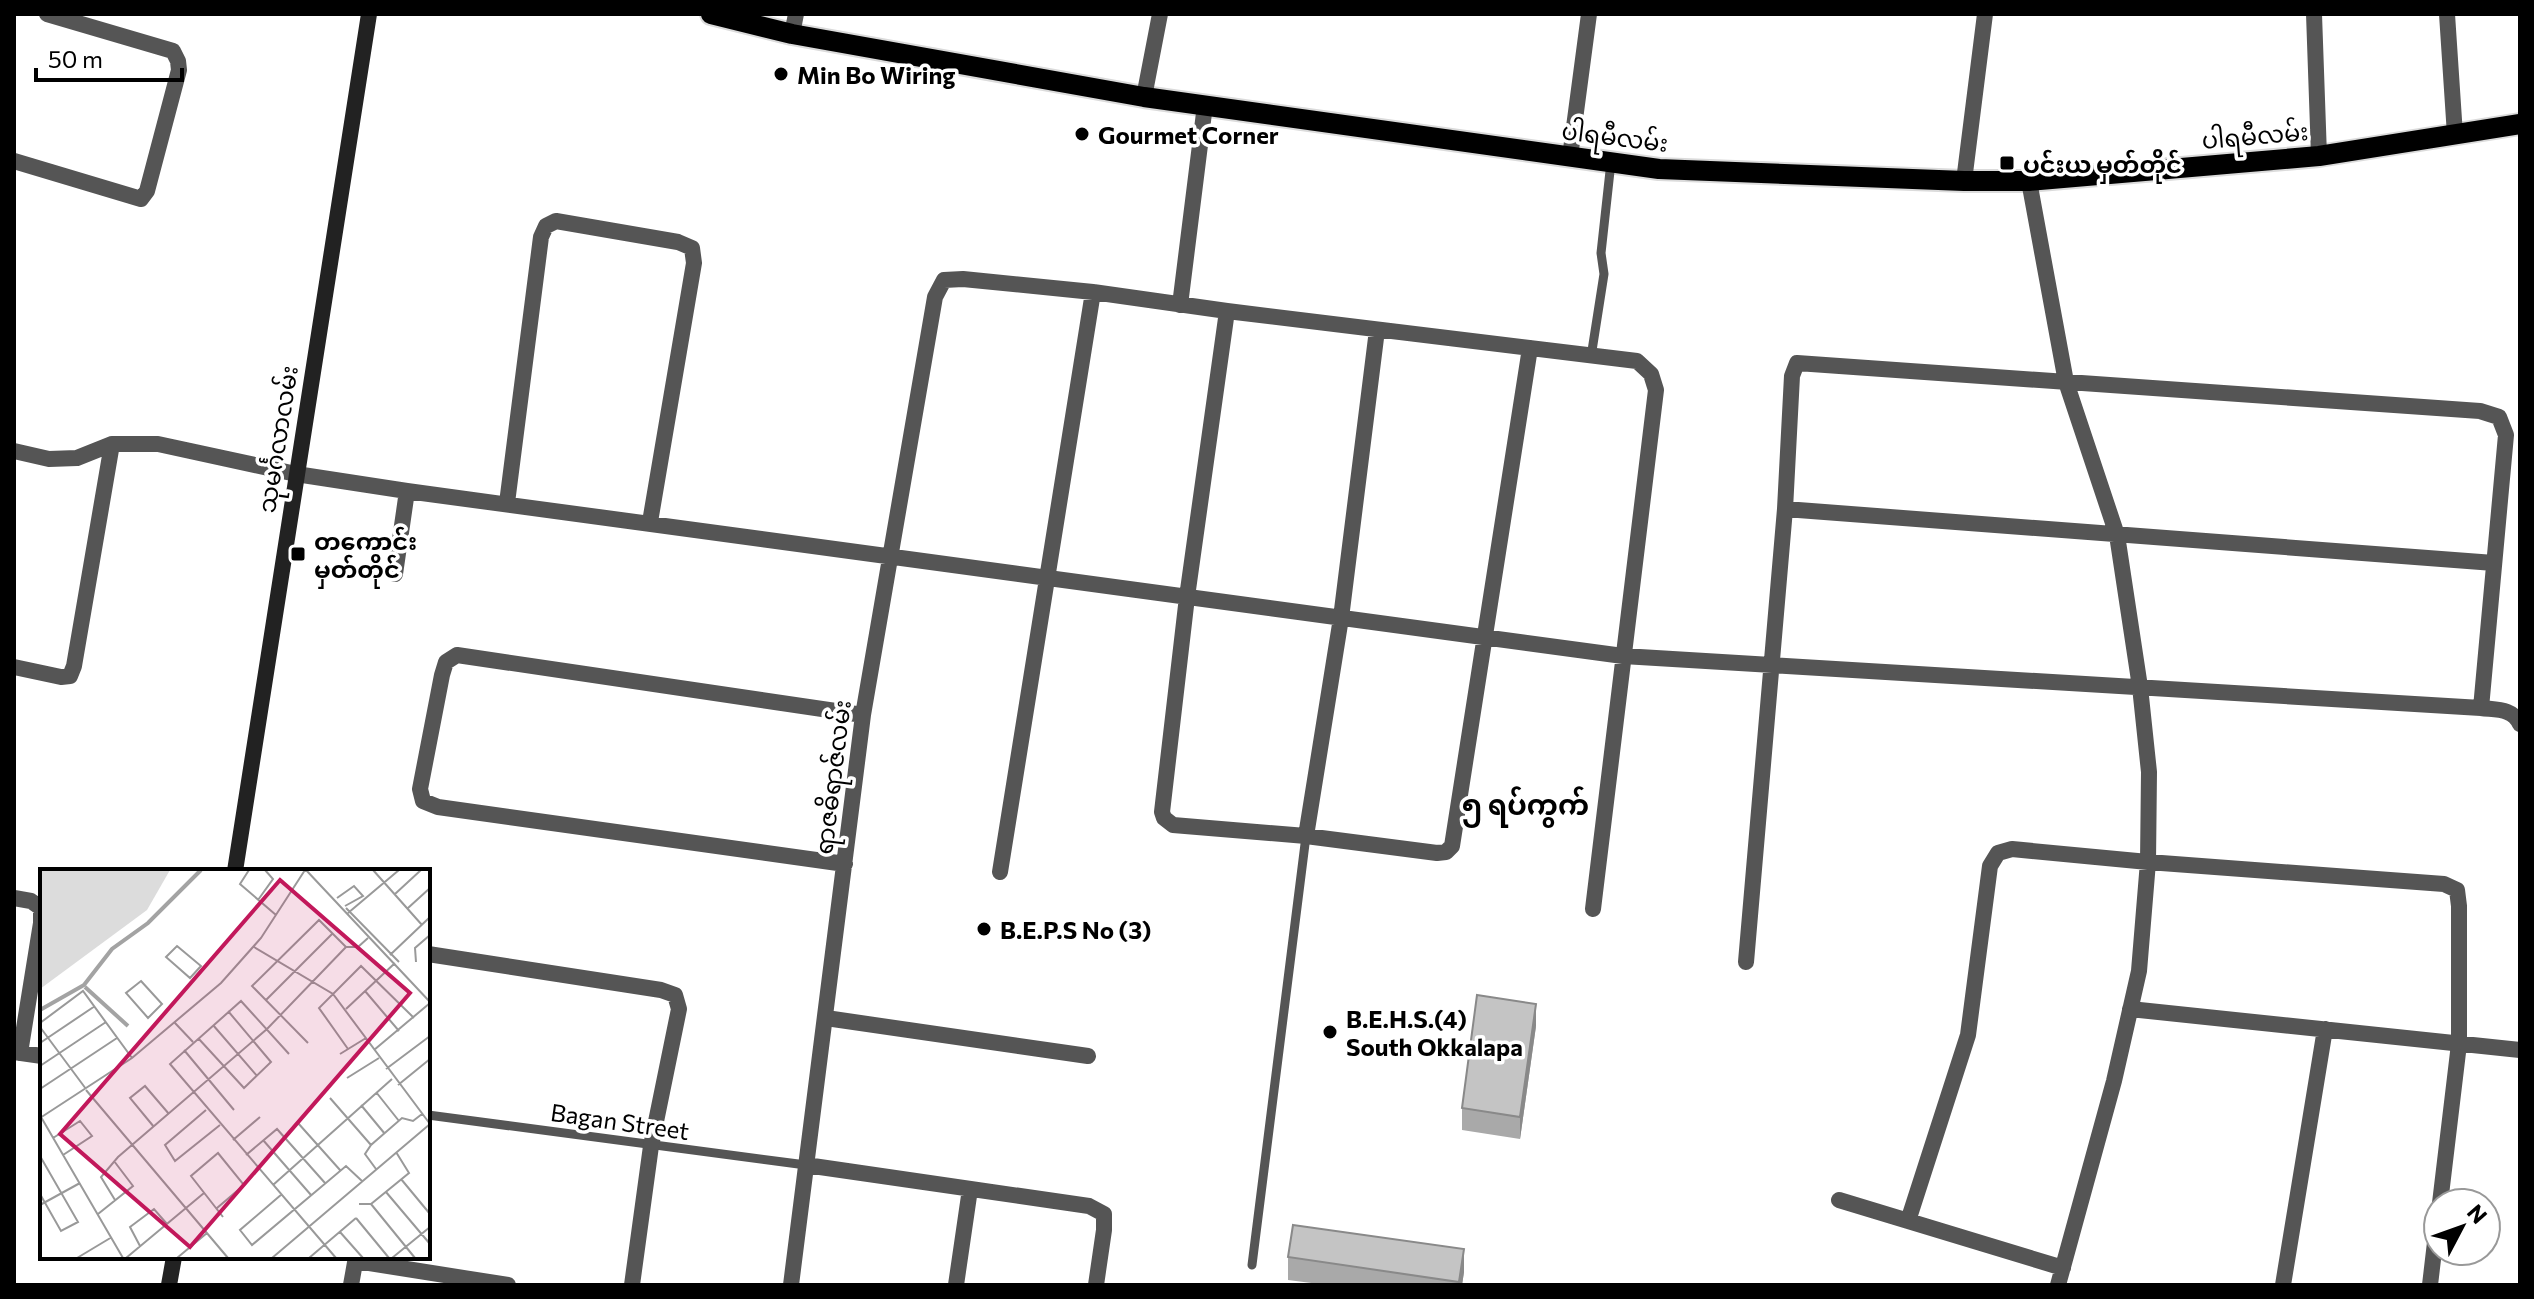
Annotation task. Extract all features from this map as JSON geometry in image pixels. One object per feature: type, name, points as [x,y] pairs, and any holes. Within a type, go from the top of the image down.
[{"type":"main road","name":"သုမင်္ဂလာလမ်း","points":[[235,869],[369,14]]},
{"type":"main road","name":"ပါရမီလမ်း","points":[[711,14],[794,24],[1144,97],[1659,169],[2029,181],[2319,156],[2520,124]]},
{"type":"main road","points":[[169,1285],[174,1259]]},
{"type":"street","points":[[14,161],[141,199],[147,191],[179,70],[173,51],[47,14]]},
{"type":"street","points":[[1144,97],[1160,14]]},
{"type":"street","points":[[1570,157],[1589,14]]},
{"type":"street","points":[[1964,181],[1985,14]]},
{"type":"street","points":[[2314,14],[2319,156]]},
{"type":"street","points":[[2447,14],[2455,135]]},
{"type":"street","points":[[1180,305],[1205,105]]},
{"type":"street","points":[[2029,181],[2066,382],[2117,535],[2140,687],[2149,772],[2148,862],[2139,971],[2114,1081],[2058,1285]]},
{"type":"street","points":[[507,503],[541,237],[546,226],[556,221],[678,242],[692,248],[694,263],[650,522]]},
{"type":"street","name":"ရာဇဓိရာဇ်လမ်း","points":[[791,1285],[863,715],[935,297],[944,280],[963,279],[1093,292]]},
{"type":"street","points":[[1000,872],[1093,292],[1637,361],[1651,374],[1656,390],[1593,909]]},
{"type":"street","points":[[1227,311],[1187,597],[1162,812],[1173,825],[1306,836],[1437,853],[1446,852],[1452,846],[1530,348]]},
{"type":"street","points":[[1306,836],[1341,618],[1377,330]]},
{"type":"street","points":[[1746,962],[1785,509],[1792,376],[1797,363],[2480,411],[2499,417],[2506,435],[2481,708]]},
{"type":"street","points":[[14,667],[61,677],[70,676],[112,444]]},
{"type":"street","points":[[14,451],[49,459],[77,458],[112,444],[158,444],[296,474],[407,491],[1623,656],[2481,708],[2510,712],[2520,724]]},
{"type":"street","points":[[395,574],[407,491]]},
{"type":"street","points":[[1785,509],[2494,563]]},
{"type":"street","points":[[845,864],[438,807],[423,801],[420,789],[442,675],[446,662],[457,655],[863,715]]},
{"type":"street","points":[[1908,1221],[1968,1035],[1990,866],[1998,853],[2012,849],[2444,884],[2457,890],[2459,1044],[2442,1187]]},
{"type":"street","points":[[14,898],[31,901],[40,907]]},
{"type":"street","points":[[40,928],[17,1052],[40,1056]]},
{"type":"street","points":[[430,954],[661,990],[675,995],[679,1009],[651,1146],[632,1285]]},
{"type":"street","points":[[2130,1009],[2520,1050]]},
{"type":"street","points":[[826,1018],[1088,1056]]},
{"type":"street","points":[[2283,1285],[2325,1029]]},
{"type":"street","points":[[806,1165],[1089,1206],[1104,1214],[1096,1285]]},
{"type":"street","points":[[956,1285],[970,1189]]},
{"type":"street","points":[[1839,1200],[2063,1268]]},
{"type":"street","points":[[351,1285],[356,1259],[508,1285]]},
{"type":"lane","points":[[1591,357],[1604,274],[1601,253],[1611,162]]},
{"type":"lane","points":[[1252,1265],[1306,836]]},
{"type":"lane","name":"Bagan Street","points":[[430,1115],[806,1165]]},
{"type":"building","points":[[1477,995],[1536,1004],[1520,1117],[1462,1108]]},
{"type":"building","points":[[1293,1225],[1464,1249],[1459,1282],[1288,1257]]},
{"type":"place","name":"Min Bo Wiring","points":[[781,74]]},
{"type":"place","name":"Gourmet Corner","points":[[1082,134]]},
{"type":"place","name":"ပင်းယ မှတ်တိုင်","points":[[2007,163]]},
{"type":"place","name":"တကောင်း မှတ်တိုင်","points":[[298,554]]},
{"type":"place","name":"B.E.P.S No (3)","points":[[984,929]]},
{"type":"place","name":"B.E.H.S.(4) South Okkalapa","points":[[1330,1032]]},
{"type":"district","name":"၅ ရပ်ကွက်","points":[[1525,804]]}]
